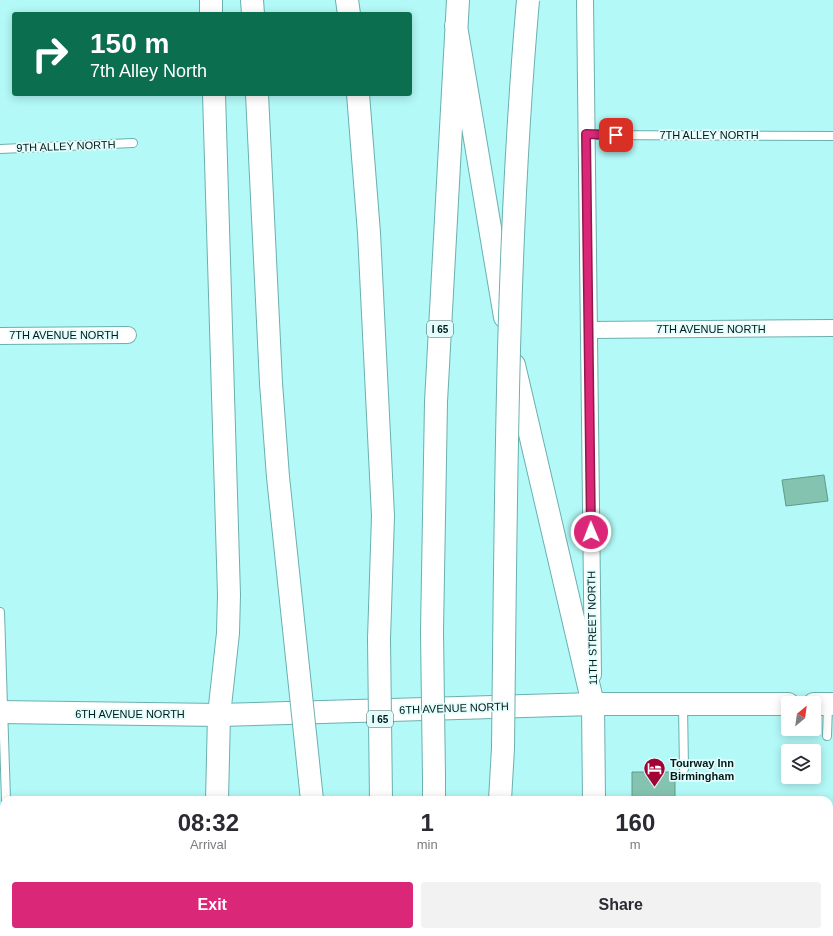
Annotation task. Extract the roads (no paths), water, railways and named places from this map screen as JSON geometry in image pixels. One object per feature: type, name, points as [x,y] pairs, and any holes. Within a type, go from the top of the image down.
[{"type":"main road","points":[[211,0],[211,12]]},
{"type":"main road","points":[[252,0],[253,12]]},
{"type":"main road","points":[[348,0],[349,12]]},
{"type":"main road","name":"I 65","points":[[434,796],[432,632],[436,402],[458,0]]},
{"type":"main road","points":[[500,796],[503,748],[508,367],[520,92],[528,0]]},
{"type":"main road","points":[[456,26],[518,388],[594,704]]},
{"type":"main road","points":[[214,96],[229,595],[228,634],[219,715],[217,796]]},
{"type":"main road","points":[[257,96],[270,368],[278,476],[312,796]]},
{"type":"main road","name":"I 65","points":[[358,96],[369,226],[383,516],[379,639],[381,796]]},
{"type":"main road","name":"6TH AVENUE NORTH","points":[[2,713],[219,715],[594,704],[781,704]]},
{"type":"main road","name":"11TH STREET NORTH","points":[[594,704],[594,796]]},
{"type":"street","name":"11TH STREET NORTH","points":[[585,0],[594,704]]},
{"type":"street","name":"7TH AVENUE NORTH","points":[[589,330],[833,328]]},
{"type":"street","name":"7TH AVENUE NORTH","points":[[0,336],[128,335]]},
{"type":"lane","name":"7TH ALLEY NORTH","points":[[586,134],[833,136]]},
{"type":"lane","name":"9TH ALLEY NORTH","points":[[0,149],[133,143]]},
{"type":"lane","points":[[0,612],[6,796]]},
{"type":"lane","points":[[683,704],[684,769]]},
{"type":"lane","points":[[825,704],[828,736]]},
{"type":"place","name":"Tourway Inn Birmingham","points":[[654,788]]}]
